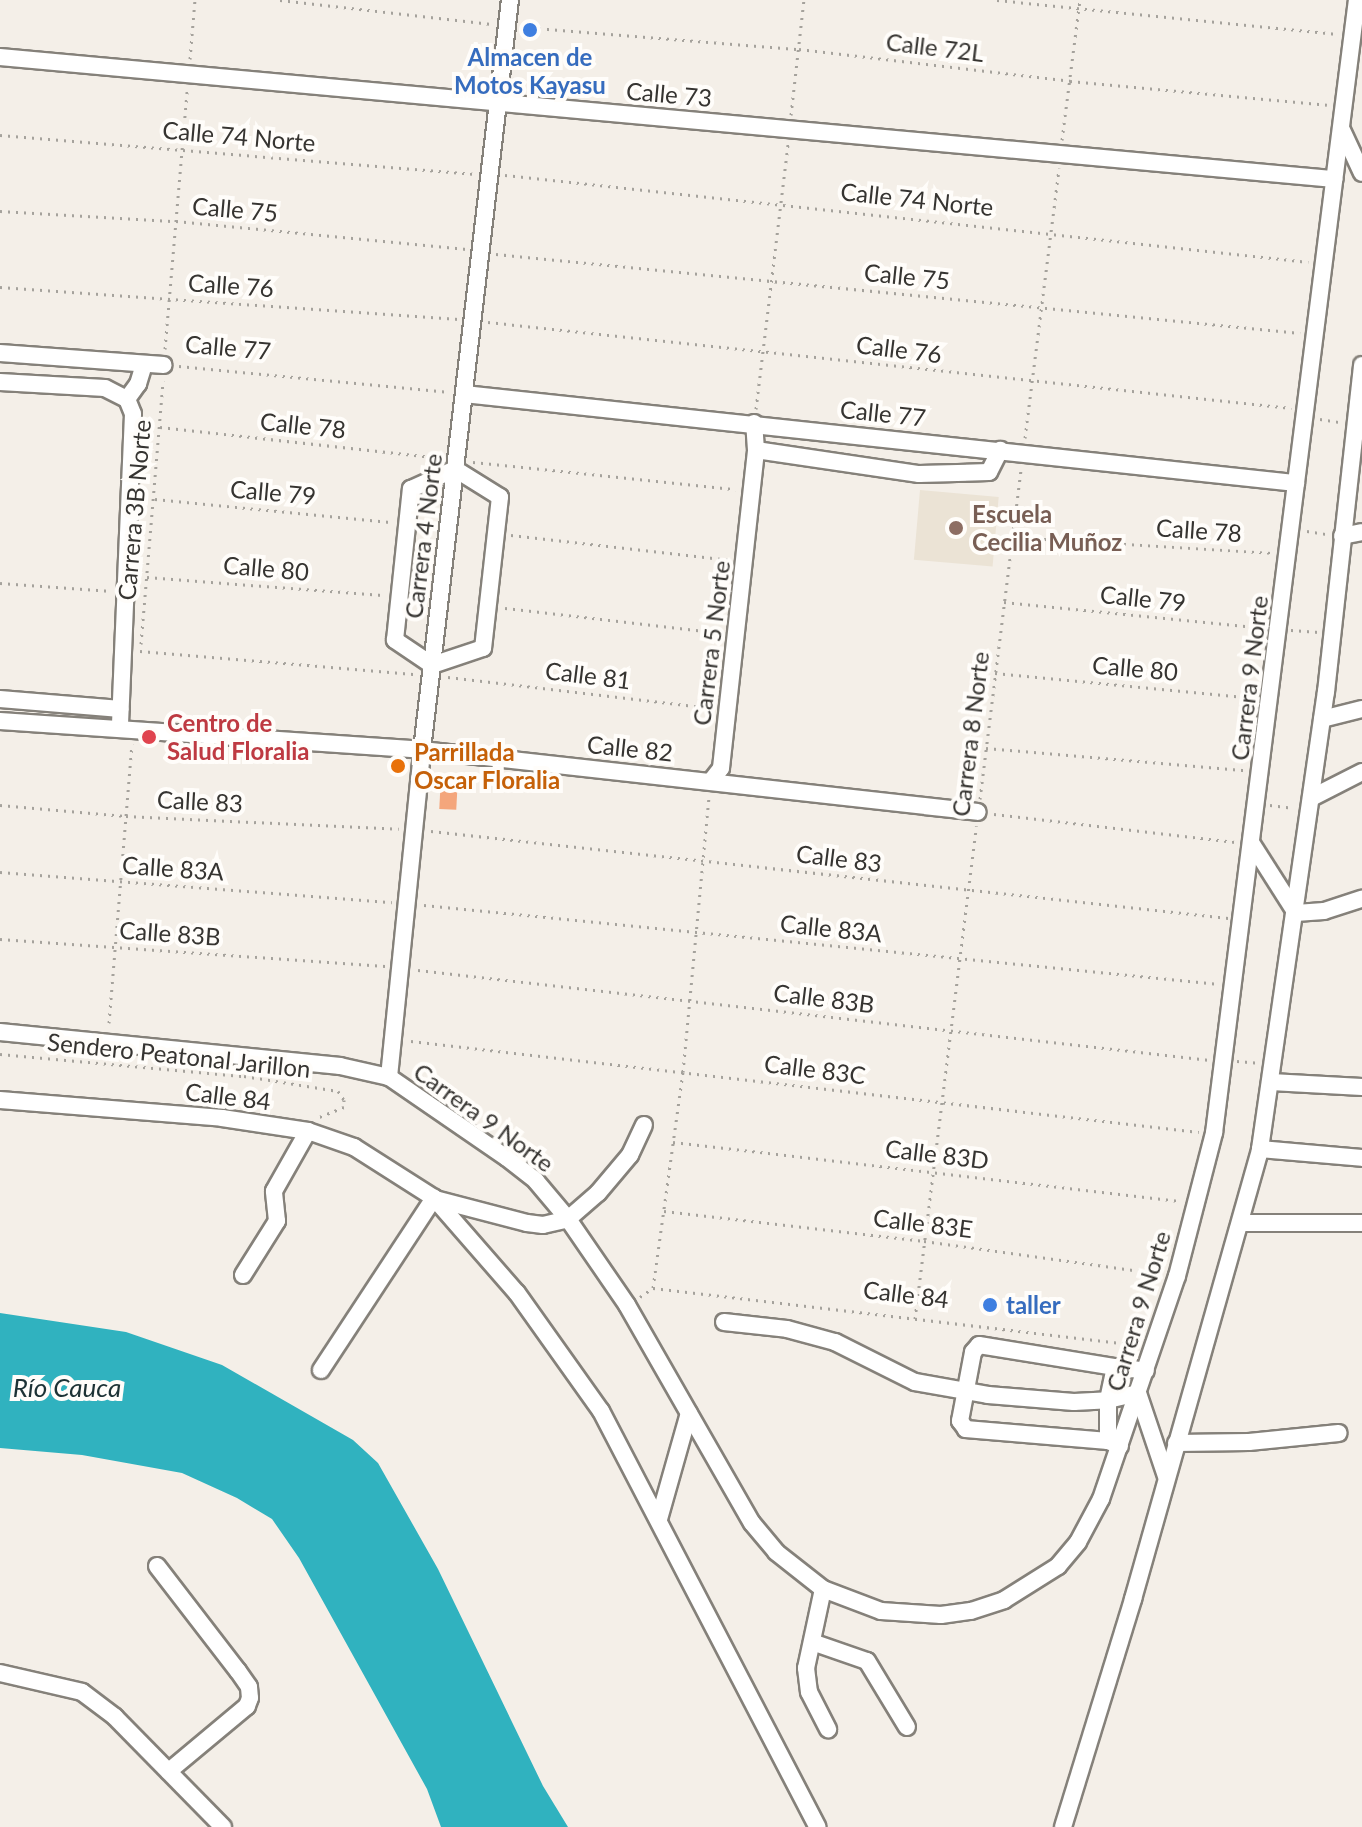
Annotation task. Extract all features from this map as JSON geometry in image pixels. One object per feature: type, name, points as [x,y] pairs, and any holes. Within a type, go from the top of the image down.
[{"type":"street","name":"Carrera 4 Norte","points":[[389,1077],[432,665],[449,464],[499,103],[510,0]]},
{"type":"street","name":"Carrera 9 Norte","points":[[389,1077],[536,1181],[568,1219],[627,1305],[752,1523],[776,1552],[823,1589],[881,1611],[909,1615],[971,1611],[1004,1600],[1058,1566],[1078,1542],[1101,1499],[1114,1444],[1138,1393],[1177,1276],[1214,1133],[1226,1061],[1357,0]]},
{"type":"street","name":"Calle 73","points":[[0,57],[1334,179]]},
{"type":"street","points":[[1341,129],[1362,173]]},
{"type":"street","name":"Calle 77","points":[[0,353],[164,365]]},
{"type":"street","points":[[63,385],[64,358]]},
{"type":"street","points":[[127,399],[138,384],[144,364]]},
{"type":"street","points":[[1063,1827],[1242,1223],[1260,1149],[1322,719],[1362,365]]},
{"type":"street","points":[[0,382],[105,388],[127,399],[133,414],[121,709],[127,730]]},
{"type":"street","name":"Calle 77","points":[[457,393],[1296,483]]},
{"type":"street","name":"Carrera 5 Norte","points":[[711,781],[721,768],[756,450],[754,423]]},
{"type":"street","points":[[756,450],[935,474],[989,472],[1000,450]]},
{"type":"street","points":[[449,464],[500,497],[483,648],[432,665],[395,640],[411,489],[449,464]]},
{"type":"street","points":[[1342,536],[1362,532]]},
{"type":"street","points":[[0,699],[121,709]]},
{"type":"street","points":[[1322,719],[1362,709]]},
{"type":"street","name":"Calle 82","points":[[0,721],[422,750],[978,812]]},
{"type":"street","points":[[1310,804],[1362,772]]},
{"type":"street","points":[[1252,844],[1296,913]]},
{"type":"street","points":[[1296,913],[1324,911],[1362,899]]},
{"type":"street","name":"Calle 84","points":[[0,1032],[325,1064],[389,1077]]},
{"type":"street","points":[[1272,1073],[1362,1087]]},
{"type":"street","name":"Calle 84","points":[[0,1100],[222,1118],[308,1131],[354,1147],[434,1198]]},
{"type":"street","points":[[434,1198],[527,1223],[543,1225],[568,1219],[598,1193],[630,1155],[644,1125]]},
{"type":"street","points":[[243,1275],[277,1221],[274,1191],[308,1131]]},
{"type":"street","points":[[1260,1149],[1362,1158]]},
{"type":"street","points":[[321,1370],[434,1198]]},
{"type":"street","points":[[434,1198],[517,1293],[601,1411],[659,1519],[754,1710],[818,1827]]},
{"type":"street","points":[[1242,1223],[1362,1223]]},
{"type":"street","points":[[724,1322],[799,1332],[835,1342],[915,1382],[965,1391],[1074,1402],[1108,1400],[1138,1393],[1167,1477]]},
{"type":"street","points":[[1115,1367],[1108,1400],[1114,1444],[966,1429],[960,1421],[973,1352],[979,1345],[1146,1371]]},
{"type":"street","points":[[659,1519],[689,1413]]},
{"type":"street","points":[[1176,1443],[1249,1442],[1339,1433]]},
{"type":"street","points":[[157,1566],[244,1679],[250,1698],[247,1706],[169,1771]]},
{"type":"street","points":[[823,1589],[806,1668],[809,1692],[828,1729]]},
{"type":"street","points":[[812,1642],[867,1661],[907,1727]]},
{"type":"street","points":[[0,1673],[82,1692],[115,1717],[223,1827]]},
{"type":"path","name":"Carrera 3B Norte","points":[[195,0],[140,651],[416,674]]},
{"type":"path","points":[[280,0],[492,24]]},
{"type":"path","points":[[754,423],[804,0]]},
{"type":"path","points":[[997,0],[1352,35]]},
{"type":"path","name":"Carrera 8 Norte","points":[[915,1319],[1080,0]]},
{"type":"path","name":"Calle 72L","points":[[522,27],[799,49],[1070,81],[1343,107]]},
{"type":"path","name":"Calle 74 Norte","points":[[0,135],[475,174]]},
{"type":"path","name":"Calle 74 Norte","points":[[505,175],[1324,263]]},
{"type":"path","name":"Calle 75","points":[[0,211],[176,221],[467,249]]},
{"type":"path","name":"Calle 75","points":[[496,254],[1315,334]]},
{"type":"path","name":"Calle 76","points":[[0,287],[459,319]]},
{"type":"path","name":"Calle 76","points":[[488,322],[1032,382],[1306,414],[1356,423]]},
{"type":"path","name":"Calle 77","points":[[164,365],[457,393]]},
{"type":"path","name":"Calle 78","points":[[159,427],[449,464]]},
{"type":"path","points":[[471,462],[752,491]]},
{"type":"path","name":"Calle 79","points":[[153,499],[390,522]]},
{"type":"path","points":[[1291,528],[1342,536]]},
{"type":"path","points":[[511,535],[744,562]]},
{"type":"path","name":"Calle 78","points":[[1012,537],[1288,554]]},
{"type":"path","name":"Calle 80","points":[[146,577],[382,595]]},
{"type":"path","points":[[0,583],[145,593]]},
{"type":"path","name":"Calle 79","points":[[1004,602],[1279,630],[1331,632]]},
{"type":"path","points":[[502,607],[735,635]]},
{"type":"path","name":"Calle 80","points":[[995,673],[1270,699]]},
{"type":"path","name":"Calle 81","points":[[446,677],[727,710]]},
{"type":"path","points":[[109,1023],[126,816],[127,730]]},
{"type":"path","points":[[986,748],[1261,772]]},
{"type":"path","points":[[664,1211],[683,1072],[711,781]]},
{"type":"path","points":[[1257,803],[1310,804]]},
{"type":"path","name":"Calle 83","points":[[0,805],[126,816],[399,829]]},
{"type":"path","points":[[978,812],[1252,844]]},
{"type":"path","name":"Calle 83","points":[[431,831],[1243,920]]},
{"type":"path","name":"Calle 83A","points":[[0,872],[392,902]]},
{"type":"path","name":"Calle 83A","points":[[424,905],[1235,986]]},
{"type":"path","name":"Calle 83B","points":[[0,939],[385,966]]},
{"type":"path","name":"Calle 83B","points":[[418,970],[1226,1061],[1272,1073]]},
{"type":"path","name":"Calle 83C","points":[[411,1041],[1214,1133]]},
{"type":"path","name":"Sendero Peatonal Jarillon","points":[[0,1054],[244,1076],[338,1091],[344,1100],[344,1107],[316,1119],[308,1131]]},
{"type":"path","name":"Calle 83D","points":[[673,1142],[1196,1203]]},
{"type":"path","name":"Calle 83E","points":[[664,1211],[924,1241],[1177,1276]]},
{"type":"path","name":"Calle 84","points":[[664,1211],[653,1288],[1154,1347]]},
{"type":"shaded area","name":"Escuela Cecilia Muñoz","points":[[920,490],[999,497],[993,567],[914,560]]},
{"type":"water","name":"Río Cauca","points":[[0,1313],[126,1332],[222,1365],[353,1440],[378,1463],[438,1569],[543,1786],[568,1827],[441,1827],[427,1789],[299,1558],[272,1519],[237,1498],[182,1473],[82,1455],[0,1448]]},
{"type":"building","points":[[441,776],[458,777],[456,810],[439,809]]},
{"type":"place","name":"Almacen de Motos Kayasu","points":[[530,30]]},
{"type":"place","name":"Escuela Cecilia Muñoz","points":[[956,528]]},
{"type":"place","name":"Centro de Salud Floralia","points":[[149,737]]},
{"type":"place","name":"Parrillada Oscar Floralia","points":[[398,766]]},
{"type":"place","name":"taller","points":[[990,1305]]}]
